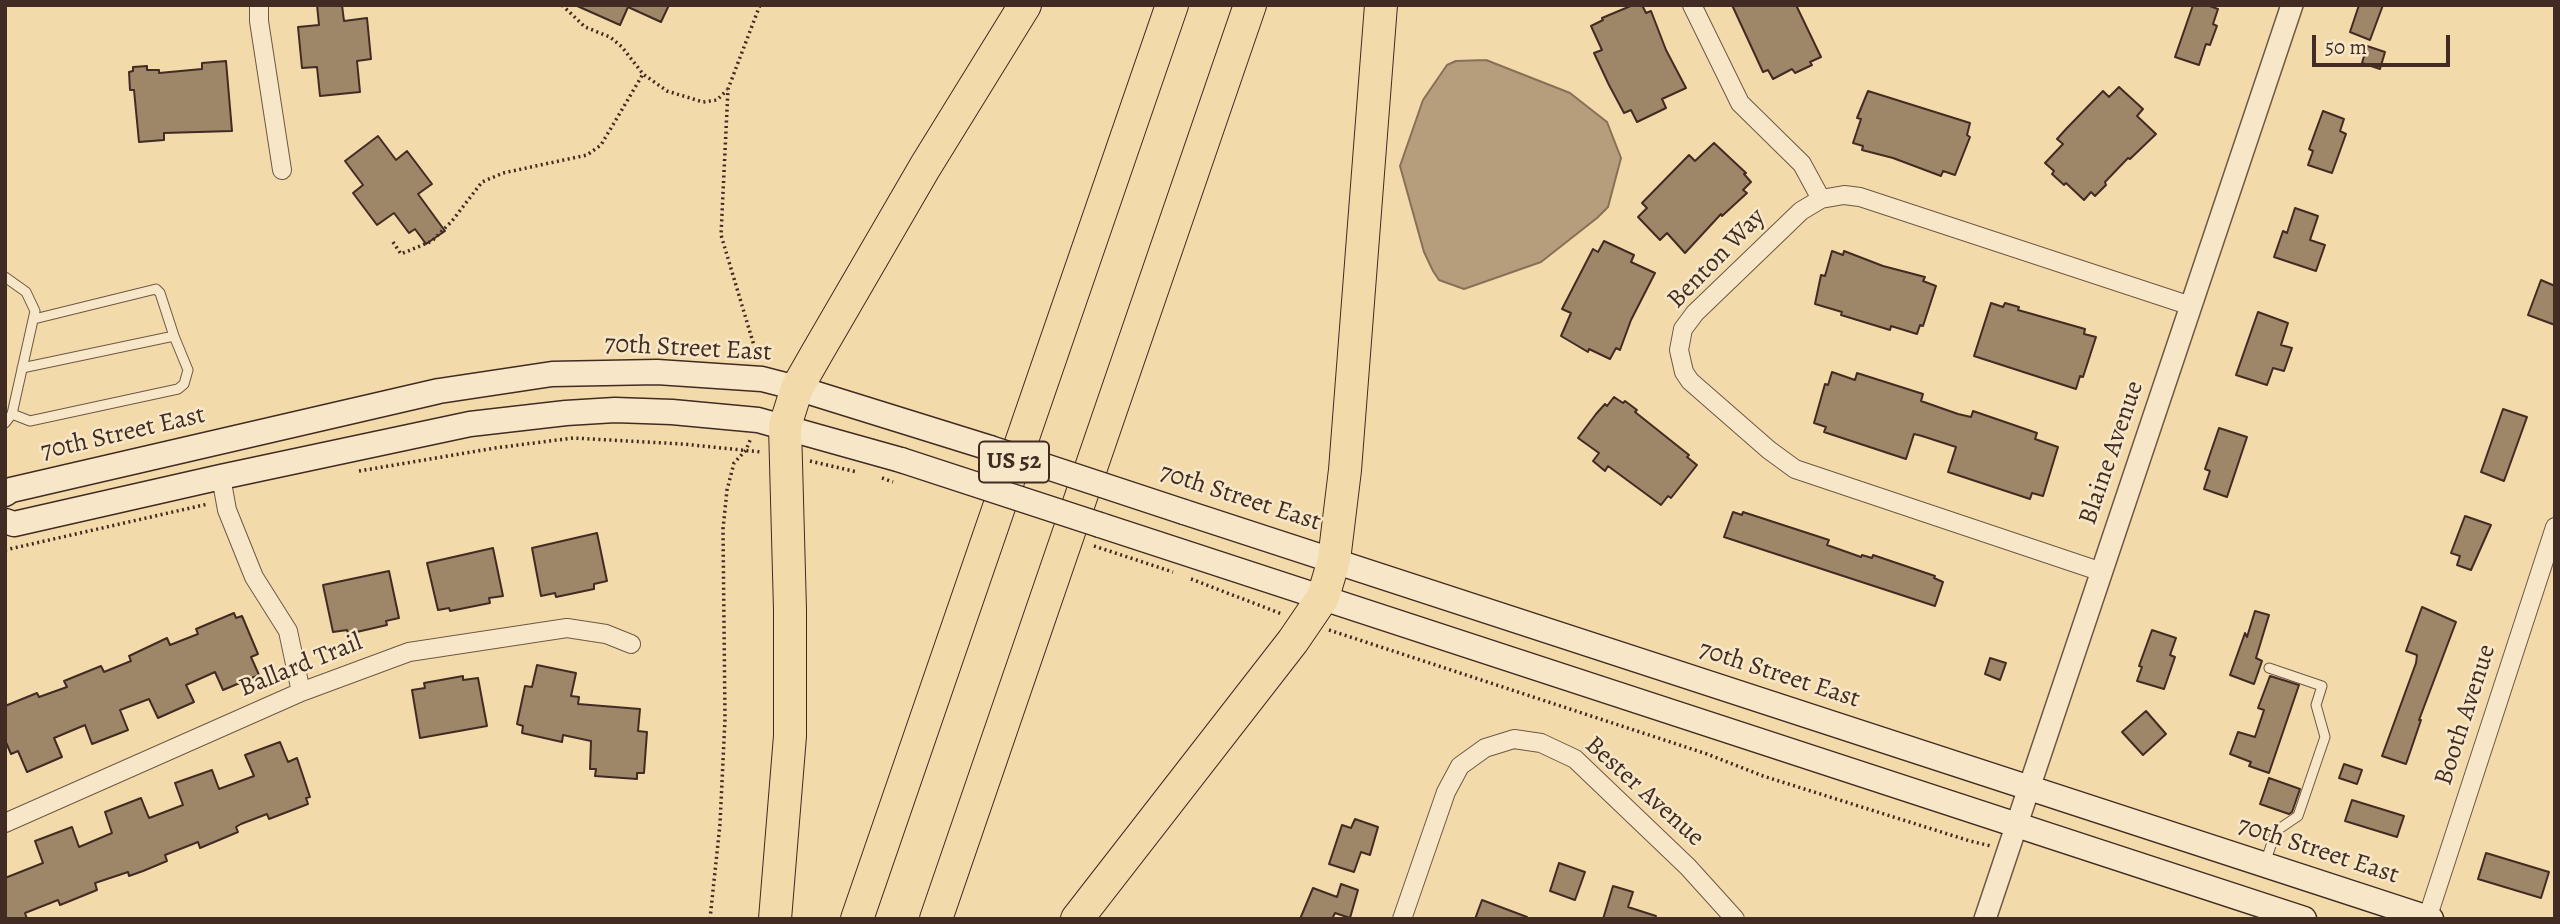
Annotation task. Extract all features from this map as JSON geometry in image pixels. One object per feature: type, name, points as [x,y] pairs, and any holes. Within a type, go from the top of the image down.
[{"type":"highway","points":[[775,919],[790,736],[776,434],[797,388],[925,167],[1025,5]]},
{"type":"highway","name":"US 52","points":[[857,919],[1172,5]]},
{"type":"highway","name":"US 52","points":[[936,919],[1250,5]]},
{"type":"highway","points":[[1077,919],[1315,609],[1335,559],[1345,470],[1381,5]]},
{"type":"main road","name":"70th Street East","points":[[5,494],[11,490],[439,391],[552,374],[657,372],[762,379],[912,423],[1335,559],[2428,918]]},
{"type":"main road","points":[[5,521],[14,524],[223,488],[456,427],[506,419],[615,410],[672,412],[901,460],[1172,560],[1315,609],[2017,826],[2304,919]]},
{"type":"street","points":[[259,5],[259,21],[282,170]]},
{"type":"street","points":[[1692,5],[1740,103],[1801,164],[1821,199],[1844,195],[1860,197],[2191,306]]},
{"type":"street","name":"Blaine Avenue","points":[[1985,919],[2292,5]]},
{"type":"street","name":"Benton Way","points":[[1821,199],[1801,211],[1688,321],[1680,339],[1679,350],[1684,372],[1690,381],[1769,450],[1796,469],[2102,572]]},
{"type":"street","points":[[223,488],[227,510],[254,577],[288,631],[301,692]]},
{"type":"street","name":"Booth Avenue","points":[[2428,918],[2555,527]]},
{"type":"street","name":"Ballard Trail","points":[[5,822],[301,692],[409,652],[567,628],[606,634],[631,644]]},
{"type":"street","name":"Bester Avenue","points":[[1402,919],[1446,792],[1460,766],[1485,747],[1514,739],[1541,743],[1575,759],[1688,867],[1735,919]]},
{"type":"lane","points":[[5,278],[26,292],[35,311],[12,414],[5,423]]},
{"type":"lane","points":[[12,414],[30,421],[178,389],[184,384],[188,370],[160,293],[156,289],[34,319]]},
{"type":"lane","points":[[22,368],[174,336]]},
{"type":"lane","points":[[2264,865],[2276,831],[2298,816],[2325,737],[2316,705],[2322,686],[2269,668]]},
{"type":"path","points":[[562,5],[585,27],[610,37],[643,74],[667,91],[703,102],[717,100],[728,89]]},
{"type":"path","points":[[760,5],[728,89],[721,235],[756,349],[762,379]]},
{"type":"path","points":[[393,242],[401,254],[432,241],[452,221],[482,182],[503,173],[587,155],[601,145],[643,74]]},
{"type":"path","points":[[710,919],[720,824],[725,719],[723,529],[727,490],[734,463],[746,450],[776,434]]},
{"type":"path","points":[[359,471],[495,447],[573,438],[746,450],[776,434]]},
{"type":"path","points":[[776,434],[869,475]]},
{"type":"path","points":[[5,550],[136,522],[223,488]]},
{"type":"path","points":[[1172,560],[1315,609],[1763,776],[1970,841],[2009,849]]},
{"type":"shaded area","points":[[1486,60],[1570,93],[1607,122],[1621,158],[1608,207],[1597,218],[1541,262],[1464,289],[1439,280],[1433,271],[1424,252],[1400,166],[1423,100],[1447,65],[1456,61]]},
{"type":"building","points":[[317,5],[342,5],[344,21],[367,18],[371,59],[357,61],[360,92],[320,96],[317,67],[302,68],[298,27],[319,25]]},
{"type":"building","points":[[575,5],[669,5],[661,22],[628,7],[620,25]]},
{"type":"building","points":[[1633,5],[1642,5],[1646,13],[1651,11],[1666,50],[1686,88],[1662,99],[1666,108],[1637,122],[1631,110],[1624,113],[1609,85],[1594,53],[1602,50],[1591,26],[1603,20],[1602,18]]},
{"type":"building","points":[[1732,5],[1796,5],[1821,57],[1795,73],[1792,69],[1773,79],[1768,70],[1763,72]]},
{"type":"building","points":[[2193,5],[2207,5],[2218,9],[2213,24],[2217,26],[2210,45],[2206,44],[2199,65],[2175,57]]},
{"type":"building","points":[[2359,5],[2383,5],[2370,40],[2350,32]]},
{"type":"building","points":[[2367,46],[2385,52],[2380,69],[2362,63]]},
{"type":"building","points":[[226,61],[232,131],[164,133],[164,140],[139,142],[134,90],[130,90],[129,72],[133,71],[133,67],[147,66],[147,70],[159,70],[159,73],[202,69],[202,63]]},
{"type":"building","points":[[2119,87],[2143,109],[2137,116],[2156,134],[2128,158],[2095,196],[2091,192],[2084,200],[2052,174],[2054,171],[2045,163],[2063,144],[2057,139],[2103,91],[2109,97]]},
{"type":"building","points":[[1868,91],[1970,123],[1967,135],[1970,137],[1955,175],[1943,171],[1941,176],[1862,150],[1863,146],[1853,143],[1861,119],[1857,118]]},
{"type":"building","points":[[2323,111],[2344,119],[2340,131],[2346,134],[2332,173],[2308,165],[2313,151],[2309,149]]},
{"type":"building","points":[[378,136],[396,160],[407,151],[432,184],[418,194],[445,231],[426,244],[415,229],[409,233],[394,213],[377,225],[353,193],[363,185],[345,161]]},
{"type":"building","points":[[1714,143],[1746,173],[1744,174],[1751,182],[1743,190],[1747,193],[1722,216],[1721,214],[1685,253],[1667,233],[1660,240],[1638,217],[1647,208],[1642,203],[1689,155],[1695,161]]},
{"type":"building","points":[[2295,208],[2318,216],[2310,240],[2325,245],[2316,271],[2274,257],[2283,231],[2287,233]]},
{"type":"building","points":[[1604,241],[1634,255],[1631,262],[1655,273],[1631,320],[1620,350],[1616,348],[1610,359],[1589,349],[1588,352],[1561,336],[1571,313],[1562,309],[1593,249],[1598,252]]},
{"type":"building","points":[[1832,251],[1843,255],[1844,251],[1883,266],[1925,277],[1923,281],[1936,286],[1923,326],[1920,325],[1917,334],[1891,326],[1890,330],[1815,304],[1821,275],[1825,276]]},
{"type":"building","points":[[2541,280],[2555,286],[2555,325],[2528,315]]},
{"type":"building","points":[[1991,303],[2003,307],[2005,303],[2019,307],[2018,310],[2085,329],[2084,334],[2096,337],[2083,377],[2080,376],[2076,389],[1974,356]]},
{"type":"building","points":[[2258,312],[2288,323],[2281,345],[2292,348],[2284,371],[2273,368],[2267,385],[2236,375]]},
{"type":"building","points":[[1832,372],[1855,380],[1857,373],[1923,394],[1921,401],[1958,414],[1971,417],[1973,411],[2037,433],[2035,439],[2058,447],[2043,496],[2032,493],[2030,499],[1948,472],[1956,447],[1922,436],[1914,434],[1906,459],[1824,432],[1826,427],[1814,423],[1825,384],[1828,385]]},
{"type":"building","points":[[1614,397],[1637,410],[1635,412],[1689,455],[1687,457],[1697,465],[1671,498],[1668,496],[1661,505],[1608,466],[1605,471],[1593,461],[1599,453],[1578,438],[1596,414]]},
{"type":"building","points":[[2503,409],[2527,417],[2504,481],[2481,472]]},
{"type":"building","points":[[2219,428],[2247,437],[2227,497],[2204,489],[2210,471],[2205,469]]},
{"type":"building","points":[[1733,512],[1742,515],[1743,512],[1829,540],[1827,545],[1861,557],[1872,558],[1873,555],[1935,576],[1934,578],[1943,582],[1935,606],[1724,537]]},
{"type":"building","points":[[2465,516],[2491,525],[2471,570],[2457,565],[2460,556],[2451,553]]},
{"type":"building","points":[[597,533],[607,581],[594,584],[594,589],[556,597],[555,593],[541,596],[532,548]]},
{"type":"building","points":[[493,548],[503,596],[489,598],[490,603],[450,611],[449,608],[438,610],[427,563]]},
{"type":"building","points":[[389,571],[399,618],[386,621],[387,625],[348,634],[347,630],[333,632],[323,585]]},
{"type":"building","points":[[2422,607],[2456,622],[2419,720],[2406,764],[2382,756],[2416,663],[2417,655],[2406,651]]},
{"type":"building","points":[[2255,611],[2269,615],[2256,658],[2262,661],[2254,684],[2230,675]]},
{"type":"building","points":[[234,613],[236,618],[242,616],[258,654],[251,657],[259,675],[223,690],[215,672],[186,685],[194,702],[158,718],[149,699],[120,710],[128,730],[92,744],[85,725],[54,738],[62,757],[27,772],[18,751],[11,754],[5,740],[5,706],[37,693],[39,697],[67,687],[64,681],[101,666],[104,672],[131,661],[129,656],[167,638],[170,645],[198,634],[196,629]]},
{"type":"building","points":[[2152,630],[2176,638],[2170,655],[2175,657],[2164,689],[2137,681],[2142,667],[2139,666]]},
{"type":"building","points":[[1990,658],[2006,663],[2000,680],[1985,674]]},
{"type":"building","points":[[537,665],[576,673],[571,696],[579,697],[578,704],[640,709],[638,731],[647,732],[644,773],[637,773],[637,779],[595,776],[596,769],[590,769],[591,741],[563,735],[562,742],[522,733],[523,726],[517,724],[525,686],[532,687]]},
{"type":"building","points":[[463,676],[463,680],[478,678],[487,726],[420,738],[412,690],[425,688],[424,683]]},
{"type":"building","points":[[2270,676],[2299,685],[2269,773],[2249,766],[2251,762],[2230,754],[2238,732],[2255,737],[2264,710],[2258,708]]},
{"type":"building","points":[[2146,711],[2166,734],[2143,755],[2122,732]]},
{"type":"building","points":[[280,742],[288,762],[297,758],[310,797],[306,798],[308,804],[269,819],[267,814],[241,824],[236,827],[238,832],[200,848],[198,842],[165,855],[167,861],[143,871],[129,876],[128,872],[95,883],[97,890],[60,905],[58,900],[25,913],[27,919],[5,919],[5,878],[43,863],[35,841],[72,827],[79,847],[112,833],[105,812],[141,798],[149,818],[183,805],[175,783],[212,770],[219,789],[254,776],[245,755]]},
{"type":"building","points":[[2344,764],[2362,770],[2357,784],[2339,778]]},
{"type":"building","points":[[2269,778],[2300,789],[2289,814],[2260,804]]},
{"type":"building","points":[[2352,800],[2404,816],[2397,837],[2345,821]]},
{"type":"building","points":[[1355,819],[1378,827],[1370,855],[1361,852],[1354,872],[1329,864],[1342,825],[1351,828]]},
{"type":"building","points":[[2486,853],[2549,872],[2541,898],[2478,879]]},
{"type":"building","points":[[1559,863],[1585,872],[1575,900],[1550,891]]},
{"type":"building","points":[[1341,884],[1358,890],[1350,918],[1335,913],[1332,919],[1300,919],[1313,888],[1337,897]]},
{"type":"building","points":[[1613,886],[1633,892],[1628,907],[1656,916],[1655,919],[1603,919]]},
{"type":"building","points":[[1482,900],[1527,917],[1527,919],[1475,919]]}]
